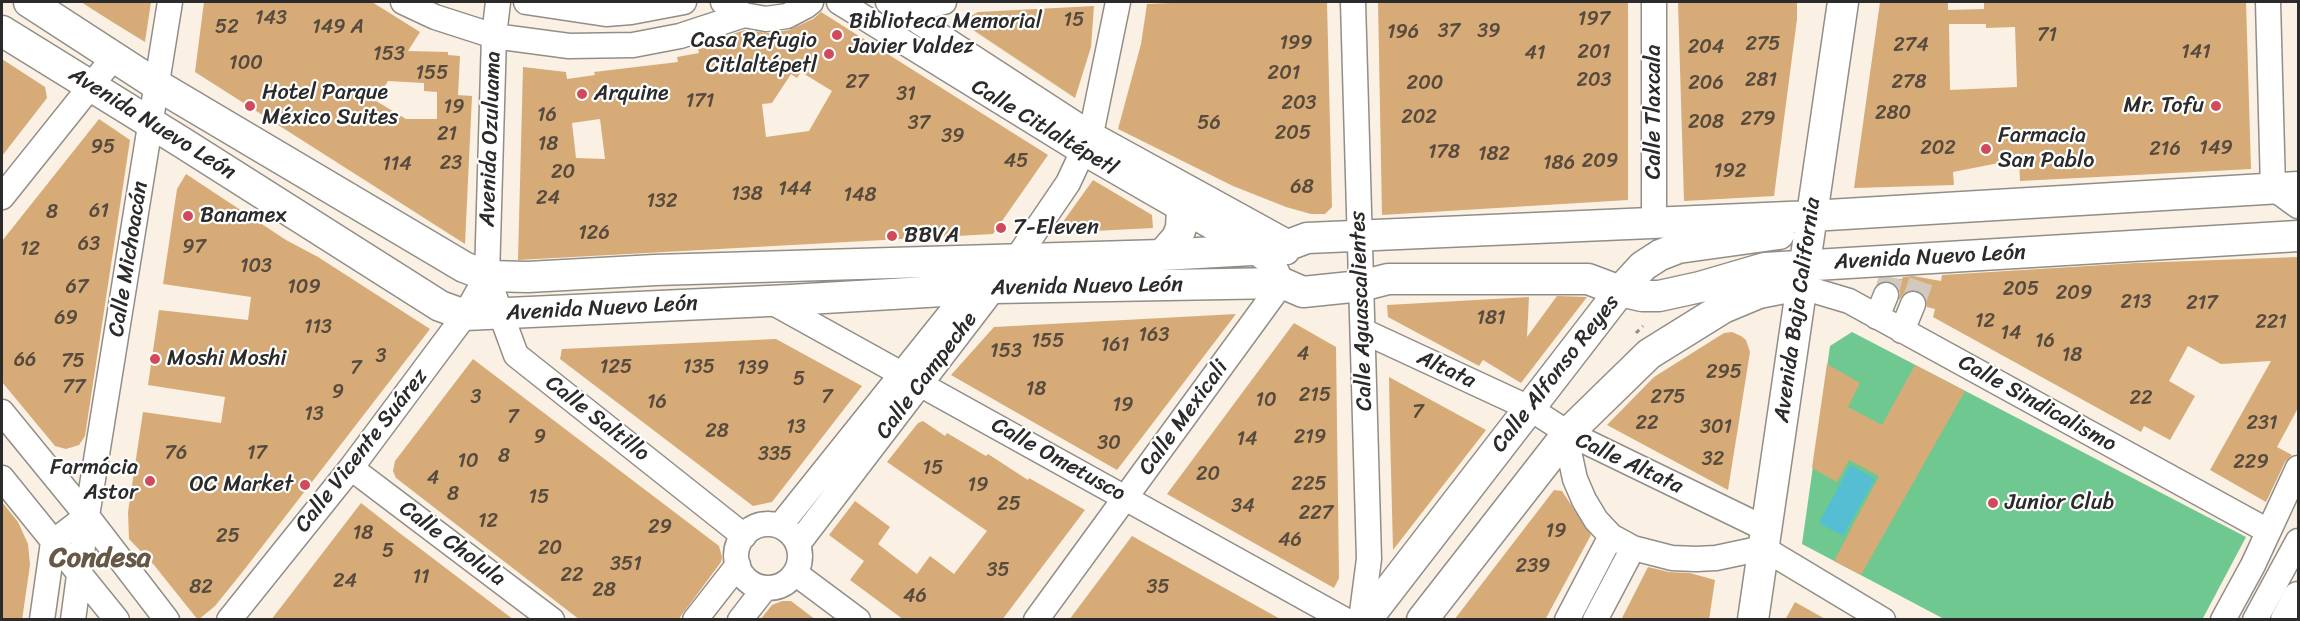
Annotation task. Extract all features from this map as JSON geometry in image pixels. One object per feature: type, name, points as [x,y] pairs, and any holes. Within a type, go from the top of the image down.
[{"type":"main road","name":"Avenida Nuevo León","points":[[29,2],[157,85],[464,267],[487,276],[528,277],[655,270],[993,273],[1282,283],[1303,292],[1361,286],[1388,279],[1588,279],[1620,291],[1642,296],[1659,296],[1765,268],[1803,276],[1901,290],[2248,239],[2298,236]]},
{"type":"main road","name":"Avenida Baja California","points":[[1753,620],[1843,2]]},
{"type":"main road","name":"Avenida Nuevo León","points":[[2,31],[440,306],[465,315],[770,301],[993,273],[1162,255],[1252,250],[1307,238],[1654,222],[1890,222],[1920,209],[2274,188]]},
{"type":"main road","points":[[2248,239],[2256,229],[2260,218],[2257,199],[2274,188]]},
{"type":"main road","points":[[1162,255],[1177,238],[1181,228],[1182,209]]},
{"type":"main road","name":"Calle Alfonso Reyes","points":[[1366,620],[1620,291],[1642,266],[1678,248],[1810,223]]},
{"type":"main road","name":"Calle Alfonso Reyes","points":[[1422,620],[1568,433],[1649,354],[1723,308],[1759,293],[1785,288],[1803,276]]},
{"type":"main road","points":[[2286,620],[2298,597]]},
{"type":"street","name":"Calle Michoacán","points":[[73,620],[87,516],[170,2]]},
{"type":"street","points":[[403,2],[435,17],[494,36],[569,46],[633,45],[680,36],[744,15]]},
{"type":"street","name":"Avenida Ozuluama","points":[[487,276],[494,36],[498,2]]},
{"type":"street","points":[[525,2],[606,14],[632,12],[684,2]]},
{"type":"street","points":[[723,2],[744,15],[766,19],[787,16],[811,2]]},
{"type":"street","name":"Calle Citlaltépetl","points":[[839,2],[1087,143],[1292,243]]},
{"type":"street","points":[[897,7],[944,2]]},
{"type":"street","name":"Calle Campeche","points":[[798,544],[911,379],[993,273],[1068,183],[1087,143],[1118,2]]},
{"type":"street","name":"Calle Aguascalientes","points":[[1353,2],[1369,559],[1361,620]]},
{"type":"street","name":"Calle Tlaxcala","points":[[1654,2],[1654,222]]},
{"type":"street","points":[[2268,2],[2274,188],[2298,206]]},
{"type":"street","name":"Calle Citlaltépetl","points":[[897,7],[1182,209],[1252,250]]},
{"type":"street","points":[[2,197],[114,57]]},
{"type":"street","points":[[1282,283],[1282,261],[1292,243]]},
{"type":"street","points":[[1252,250],[1274,265],[1282,283]]},
{"type":"street","name":"Calle Saltillo","points":[[487,276],[516,355],[744,536]]},
{"type":"street","name":"Calle Vicente Suárez","points":[[237,617],[465,315],[487,276]]},
{"type":"street","name":"Calle Sindicalismo","points":[[1803,276],[1841,298],[1901,290],[2268,531]]},
{"type":"street","name":"Calle Mexicali","points":[[1036,620],[1282,283]]},
{"type":"street","name":"Calle Ometusco","points":[[770,301],[1346,620]]},
{"type":"street","name":"Altata","points":[[1363,331],[1529,408],[1568,433]]},
{"type":"street","name":"Calle Campeche","points":[[780,526],[911,379]]},
{"type":"street","points":[[2,412],[87,516],[167,620]]},
{"type":"street","name":"Calle Altata","points":[[1568,433],[1575,479],[1584,500],[1596,519],[1611,536],[1633,548],[1654,555],[1696,559],[1765,539]]},
{"type":"street","name":"Calle Altata","points":[[1568,433],[1765,539],[1882,620]]},
{"type":"street","name":"Calle Cholula","points":[[351,468],[552,620]]},
{"type":"street","points":[[2223,620],[2253,565],[2298,468]]},
{"type":"street","points":[[2,478],[117,620]]},
{"type":"street","points":[[42,620],[53,542],[87,516]]},
{"type":"street","points":[[760,525],[780,526],[798,544],[800,554],[795,573],[782,585],[765,588],[748,581],[738,565],[736,555],[744,536],[760,525]]},
{"type":"street","points":[[1567,620],[1611,536]]},
{"type":"street","points":[[2255,620],[2298,542]]},
{"type":"street","points":[[1595,620],[1633,548]]},
{"type":"street","points":[[695,620],[738,565]]},
{"type":"street","points":[[795,573],[858,620]]},
{"type":"street","points":[[740,620],[765,588]]},
{"type":"green space","name":"Junior Club","points":[[1852,332],[2246,537],[2202,620],[1944,619],[1802,544],[1830,346]]},
{"type":"water","points":[[1850,465],[1875,479],[1843,536],[1819,523]]},
{"type":"building","points":[[81,2],[151,2],[145,42],[114,23]]},
{"type":"building","points":[[204,2],[372,2],[420,32],[408,51],[448,52],[448,55],[460,56],[458,95],[472,96],[465,244],[195,72]],"holes":[[[388,81],[424,83],[424,91],[437,92],[437,119],[406,119],[376,101]]]},
{"type":"building","points":[[1327,2],[1332,207],[1325,214],[1311,214],[1286,207],[1233,186],[1118,129],[1141,44],[1147,4]]},
{"type":"building","points":[[1378,2],[1628,2],[1628,200],[1382,215]]},
{"type":"building","points":[[1678,2],[1797,2],[1797,19],[1774,196],[1684,201]]},
{"type":"building","points":[[1880,2],[1948,2],[1948,10],[1984,9],[1984,2],[2246,2],[2251,169],[2020,181],[2019,159],[1953,172],[1954,185],[1854,188]],"holes":[[[1949,24],[1986,24],[1986,28],[2015,27],[2017,87],[1950,90]]]},
{"type":"building","points":[[1094,6],[1091,47],[1075,98],[973,30],[970,24],[971,16],[978,12]]},
{"type":"building","points":[[821,12],[1048,155],[993,234],[518,260],[523,67],[566,72],[567,79],[595,75],[594,72],[678,62],[677,57],[699,53],[698,49],[709,47],[708,42],[745,30],[768,33],[789,30],[813,19]],"holes":[[[801,72],[832,91],[809,131],[766,137],[762,104],[772,103],[791,74],[797,78]],[[600,119],[605,159],[576,158],[572,123]]]},
{"type":"building","points":[[2,59],[45,87],[47,98],[2,156]]},
{"type":"building","points":[[99,119],[130,140],[85,436],[79,445],[66,449],[55,446],[2,382],[2,241]]},
{"type":"building","points":[[186,174],[286,240],[318,257],[430,329],[244,570],[215,606],[198,620],[154,565],[129,539],[128,512],[143,412],[221,423],[225,397],[148,385],[159,310],[248,320],[251,297],[163,284],[177,189]]},
{"type":"building","points":[[1093,180],[1152,215],[1153,228],[1055,233]]},
{"type":"building","points":[[2298,257],[2298,408],[2277,447],[2292,455],[2285,462],[2266,502],[2210,470],[2271,361],[2221,364],[2188,346],[2169,381],[2195,396],[2170,440],[2144,426],[2141,432],[1933,317],[1935,309],[1927,307],[1925,296],[1919,291],[1905,292],[1899,300],[1900,293],[1897,286],[1891,282],[1882,281],[1883,278],[1902,279],[1913,276],[1941,281],[1942,275],[2136,263]]},
{"type":"building","points":[[1557,296],[1587,297],[1521,383],[1483,360],[1479,366],[1388,317],[1387,305],[1529,297],[1527,337]]},
{"type":"building","points":[[1236,314],[1117,470],[951,375],[994,327]]},
{"type":"building","points":[[1294,323],[1336,347],[1339,578],[1334,588],[1167,494]]},
{"type":"building","points":[[1732,332],[1746,340],[1750,352],[1728,490],[1607,425],[1654,377],[1724,333]]},
{"type":"building","points":[[776,339],[862,386],[772,502],[753,506],[560,359],[562,349]]},
{"type":"building","points":[[473,359],[719,546],[721,562],[678,620],[580,620],[396,478],[393,471],[395,461]]},
{"type":"building","points":[[1827,364],[1860,383],[1848,407],[1882,425],[1915,365],[1965,391],[1861,575],[1834,561],[1879,476],[1849,460],[1837,482],[1812,468]]},
{"type":"building","points":[[1389,377],[1486,430],[1393,550],[1390,431]]},
{"type":"building","points":[[923,421],[945,436],[947,433],[986,456],[988,454],[1028,480],[1029,478],[1085,510],[1002,620],[904,620],[850,580],[864,561],[829,535],[855,501],[890,527],[878,544],[917,574],[930,556],[954,574],[987,531],[887,462],[918,423]]},
{"type":"building","points":[[1554,490],[1562,491],[1591,535],[1545,620],[1454,620]]},
{"type":"building","points":[[2,502],[18,522],[28,544],[30,565],[22,620],[2,620]]},
{"type":"building","points":[[361,503],[393,528],[514,620],[271,620]]},
{"type":"building","points":[[1132,536],[1203,576],[1282,620],[1069,620]]},
{"type":"building","points":[[1648,567],[1669,572],[1690,573],[1715,580],[1709,620],[1621,620]]},
{"type":"building","points":[[782,601],[791,601],[816,620],[760,620],[772,605]]},
{"type":"building","points":[[1795,602],[1827,620],[1785,620]]},
{"type":"tunnel","points":[[1886,295],[1891,277]]},
{"type":"tunnel","points":[[1913,304],[1922,278]]},
{"type":"place","name":"Biblioteca Memorial Javier Valdez","points":[[837,35]]},
{"type":"place","name":"Casa Refugio Citlaltépetl","points":[[829,54]]},
{"type":"place","name":"Arquine","points":[[582,94]]},
{"type":"place","name":"Hotel Parque México Suites","points":[[250,106]]},
{"type":"place","name":"Mr. Tofu","points":[[2216,106]]},
{"type":"place","name":"Farmacia San Pablo","points":[[1986,149]]},
{"type":"place","name":"Banamex","points":[[188,216]]},
{"type":"place","name":"7-Eleven","points":[[1001,228]]},
{"type":"place","name":"BBVA","points":[[892,236]]},
{"type":"place","name":"Moshi Moshi","points":[[155,359]]},
{"type":"place","name":"Farmácia Astor","points":[[150,481]]},
{"type":"place","name":"OC Market","points":[[305,485]]},
{"type":"place","name":"Junior Club","points":[[1993,503]]},
{"type":"district","name":"Condesa","points":[[100,559]]}]
